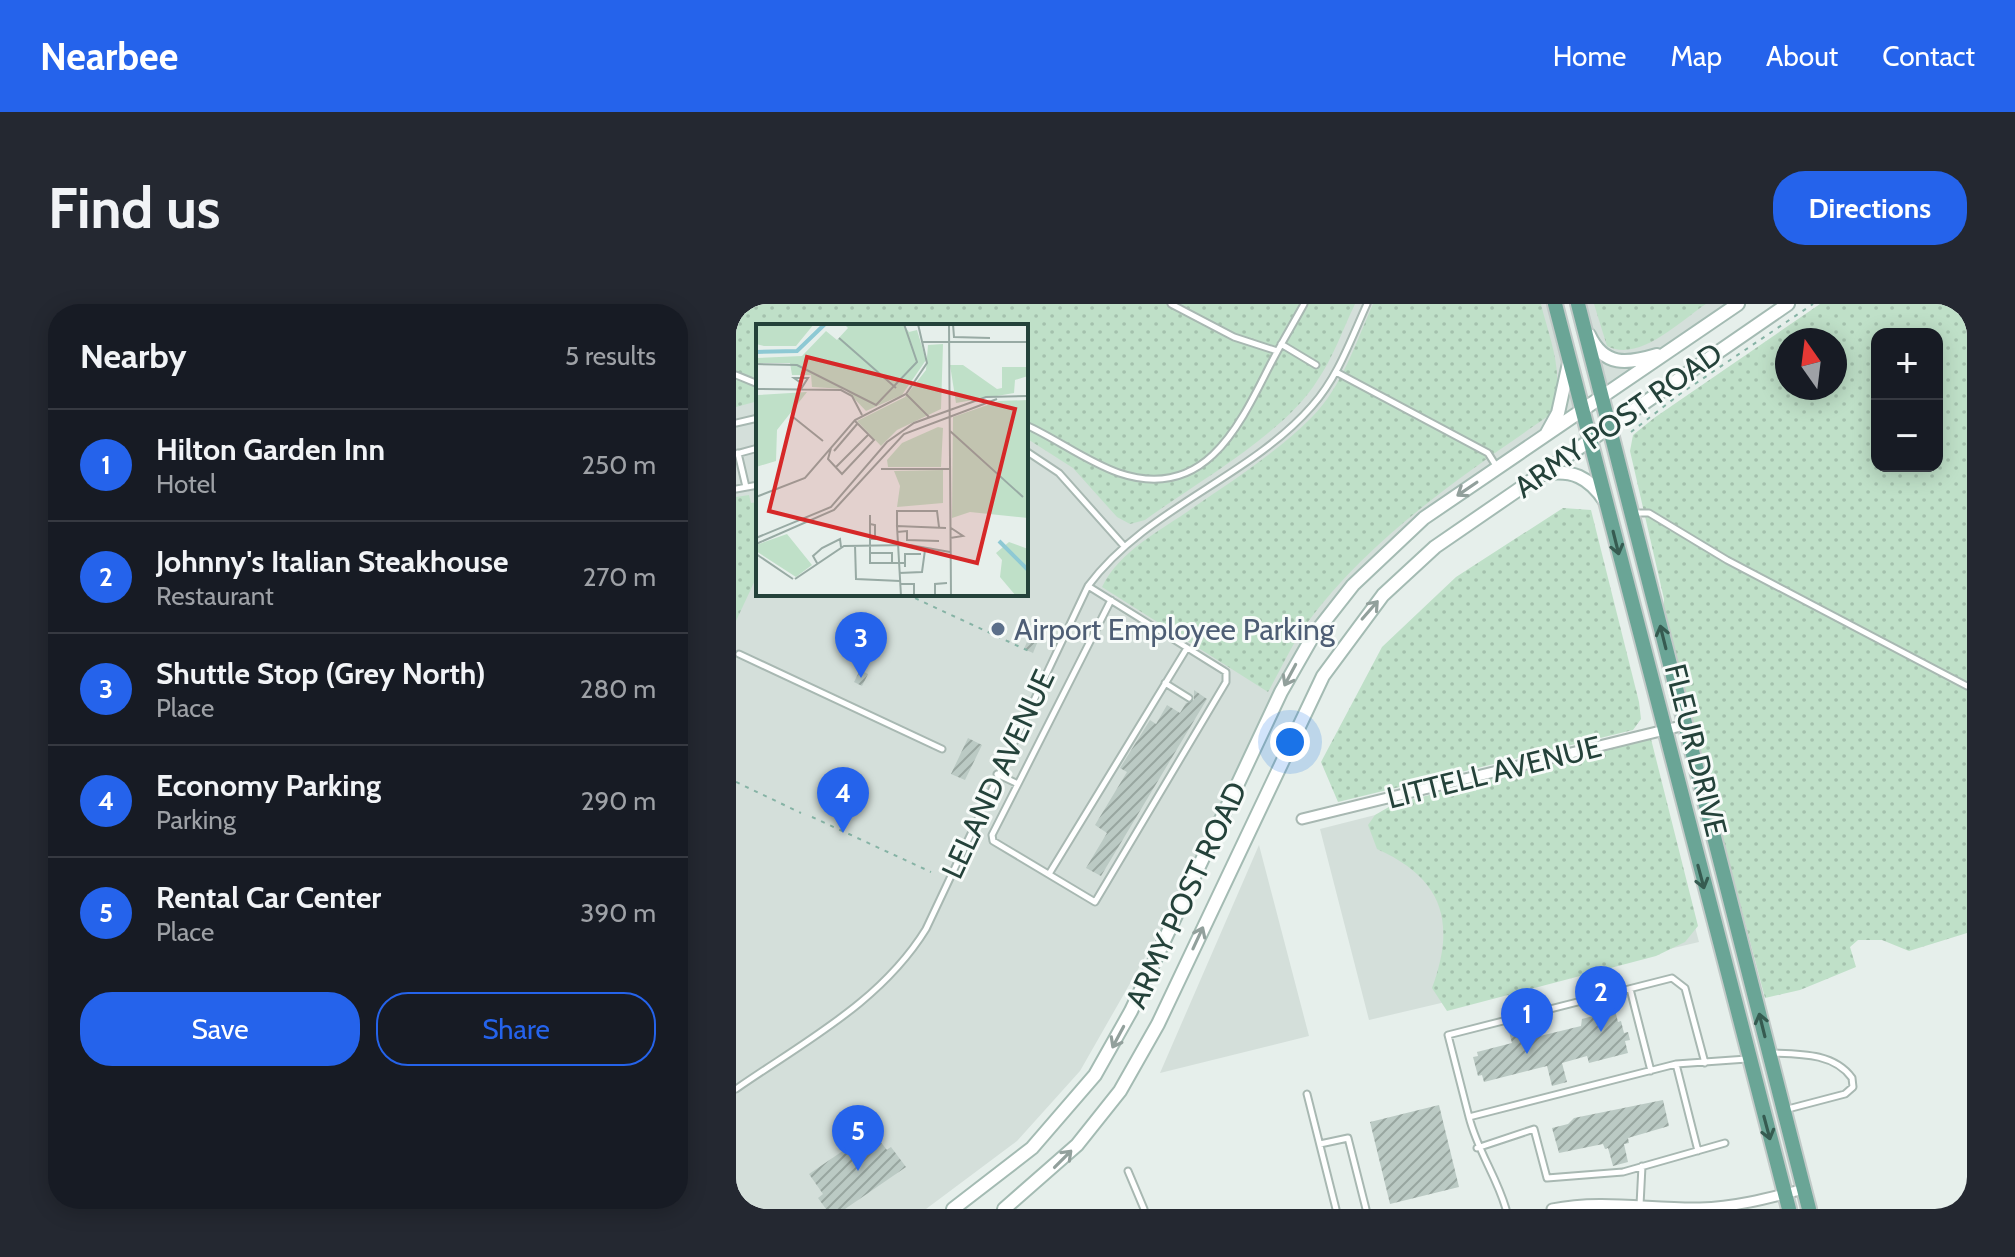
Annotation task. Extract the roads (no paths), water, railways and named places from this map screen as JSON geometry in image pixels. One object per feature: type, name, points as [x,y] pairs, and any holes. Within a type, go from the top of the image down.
[{"type":"main road","name":"FLEUR DRIVE","points":[[1555,304],[1789,1209]]},
{"type":"main road","name":"ARMY POST ROAD","points":[[953,1209],[1007,1170],[1056,1125],[1112,1049],[1281,692],[1326,619],[1353,585],[1424,518],[1738,304]]},
{"type":"main road","name":"ARMY POST ROAD","points":[[1004,1209],[1077,1145],[1139,1060],[1307,706],[1341,647],[1408,570],[1435,547],[1788,304]]},
{"type":"main road","name":"FLEUR DRIVE","points":[[1579,310],[1809,1209]]},
{"type":"main road","points":[[1579,310],[1597,349],[1615,362],[1636,361],[1668,352]]},
{"type":"main road","points":[[1545,437],[1558,413],[1569,360]]},
{"type":"main road","points":[[1540,475],[1564,472],[1582,477],[1607,505]]},
{"type":"main road","points":[[1748,1059],[1769,1053]]},
{"type":"street","name":"LITTELL AVENUE","points":[[1302,819],[1685,725]]},
{"type":"street","points":[[1552,1209],[1596,1203],[1660,1208],[1731,1206],[1804,1189]]},
{"type":"lane","points":[[1171,304],[1234,337],[1277,351]]},
{"type":"lane","points":[[1028,426],[1118,473],[1149,479],[1178,477],[1208,459],[1228,440],[1304,304]]},
{"type":"lane","name":"LELAND AVENUE","points":[[736,1089],[863,1002],[906,960],[926,929],[1088,586],[1124,546],[1289,429],[1313,406],[1336,372],[1367,304]]},
{"type":"lane","points":[[1281,344],[1316,365]]},
{"type":"lane","points":[[1336,372],[1488,453],[1498,469]]},
{"type":"lane","points":[[736,375],[756,383]]},
{"type":"lane","points":[[736,423],[756,418]]},
{"type":"lane","points":[[1028,452],[1059,473],[1124,546]]},
{"type":"lane","points":[[737,454],[746,487]]},
{"type":"lane","points":[[736,489],[756,485]]},
{"type":"lane","points":[[1632,513],[1649,513],[1727,560],[1967,686]]},
{"type":"lane","points":[[1088,586],[1111,600],[1226,672],[1226,682],[1210,712],[1095,902],[993,841],[992,835],[1111,600]]},
{"type":"lane","points":[[1049,874],[1187,648]]},
{"type":"lane","points":[[739,654],[942,749]]},
{"type":"lane","points":[[1165,683],[1189,698]]},
{"type":"lane","points":[[1202,707],[1210,712]]},
{"type":"lane","points":[[997,774],[1018,784]]},
{"type":"lane","points":[[1506,1209],[1499,1183],[1477,1148],[1448,1035],[1672,978],[1679,980],[1685,988],[1705,1063]]},
{"type":"lane","points":[[1630,989],[1651,1071]]},
{"type":"lane","points":[[1769,1053],[1807,1054],[1833,1062],[1852,1078],[1853,1087],[1845,1094],[1783,1110]]},
{"type":"lane","points":[[1469,1117],[1676,1064],[1748,1059]]},
{"type":"lane","points":[[1676,1064],[1698,1151]]},
{"type":"lane","points":[[1307,1094],[1336,1209]]},
{"type":"lane","points":[[1477,1148],[1534,1129],[1547,1178],[1623,1172],[1725,1143]]},
{"type":"lane","points":[[1320,1144],[1348,1138],[1366,1209]]},
{"type":"lane","points":[[1640,1205],[1642,1166]]},
{"type":"lane","points":[[1128,1171],[1144,1209]]},
{"type":"place","name":"Airport Employee Parking","points":[[998,629]]},
{"type":"place","name":"Shuttle Stop (Grey North)","points":[[861,678]]},
{"type":"place","name":"Economy Parking","points":[[843,833]]},
{"type":"place","name":"Johnny's Italian Steakhouse","points":[[1601,1032]]},
{"type":"place","name":"Hilton Garden Inn","points":[[1527,1054]]},
{"type":"place","name":"Rental Car Center","points":[[858,1171]]}]
